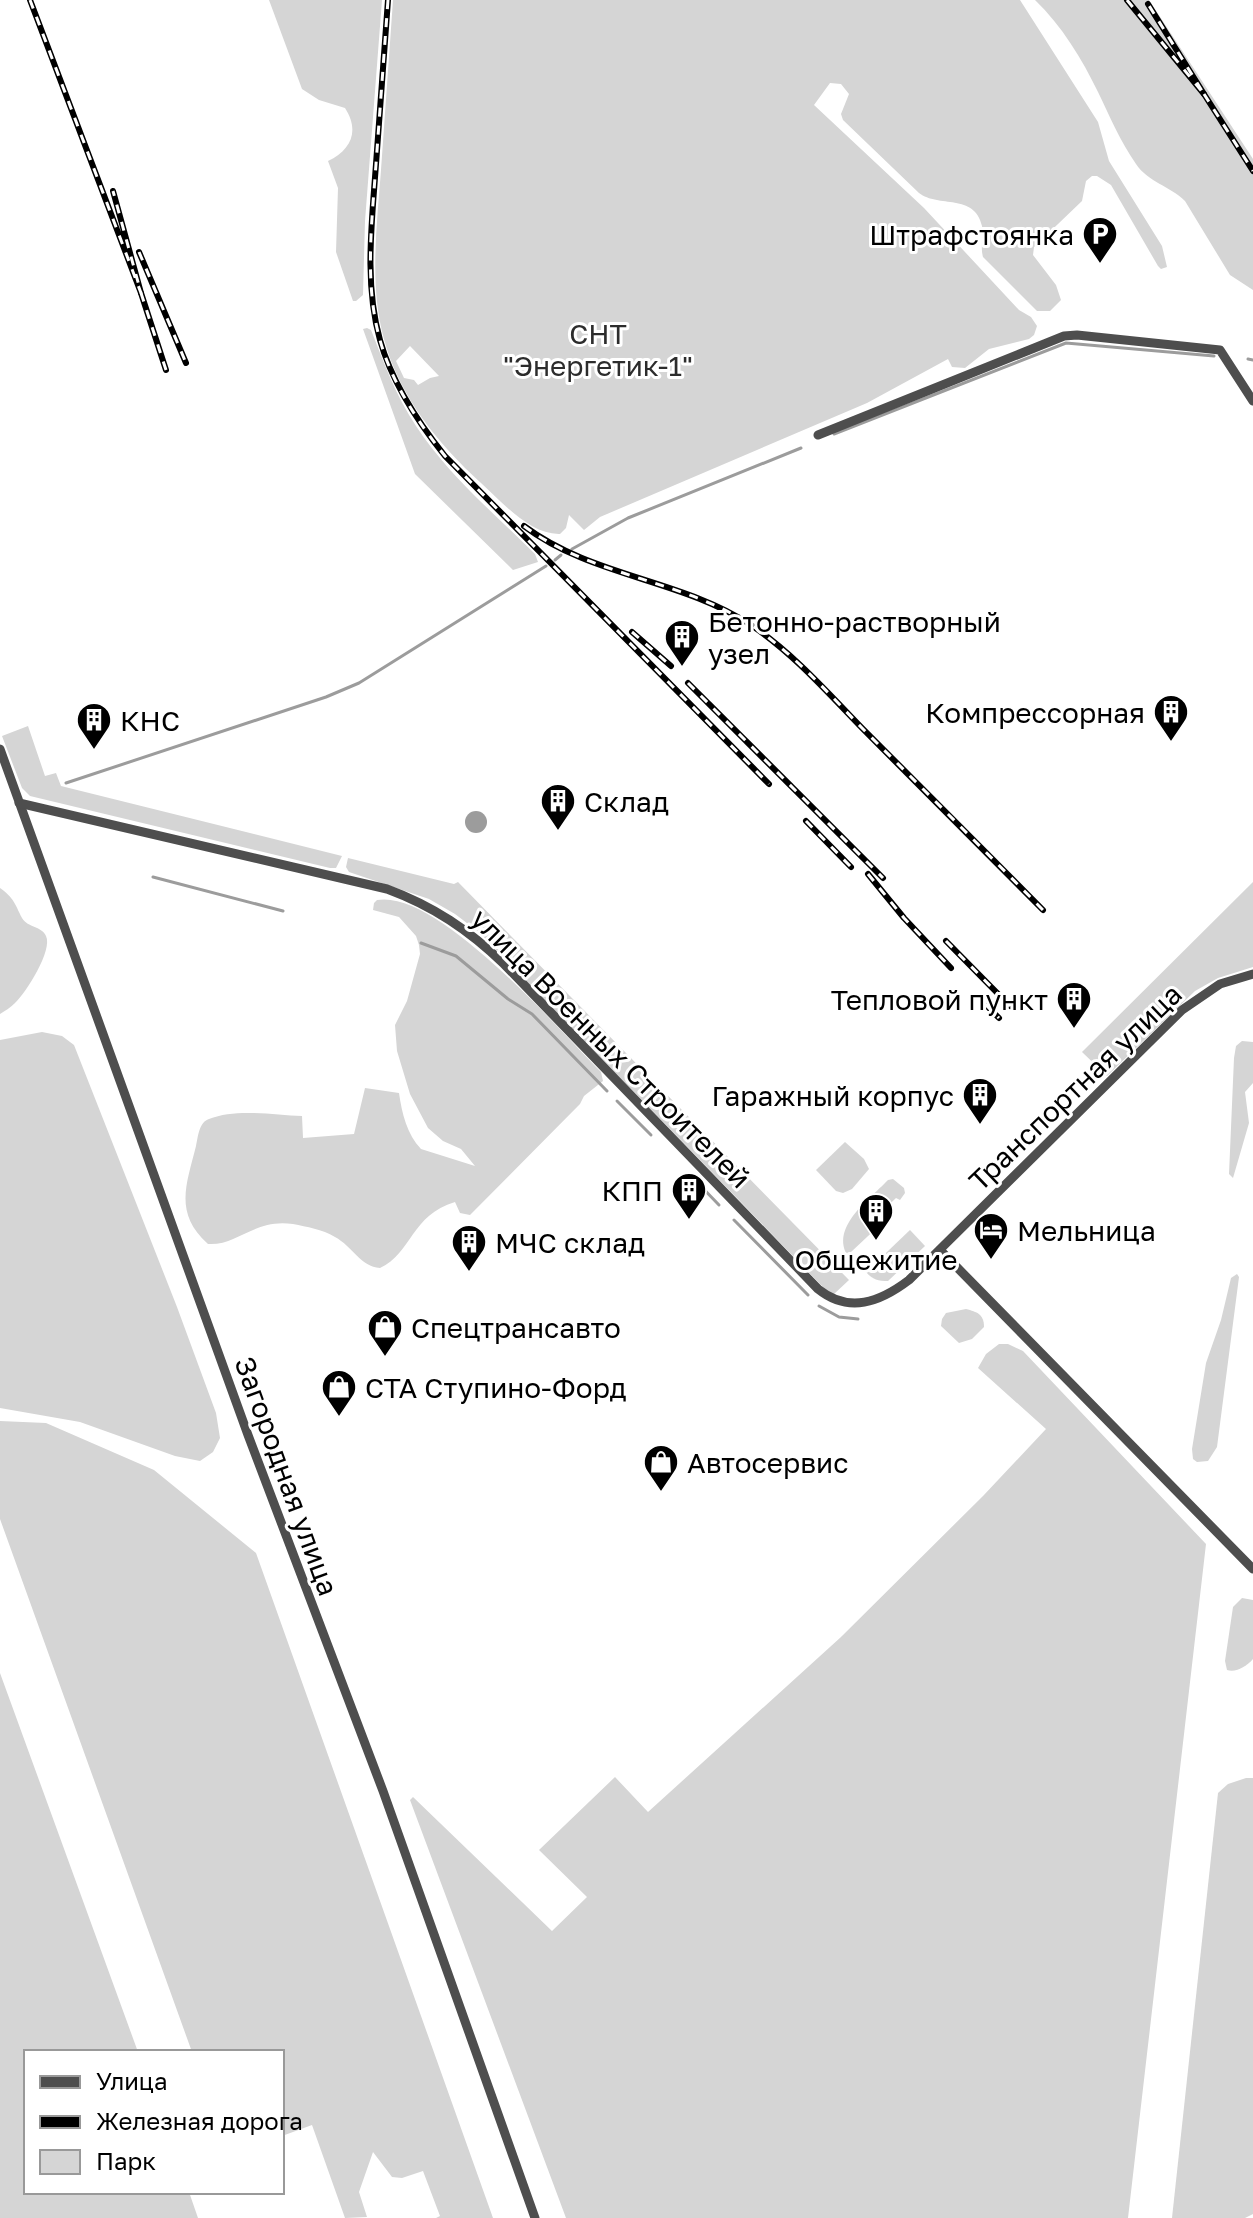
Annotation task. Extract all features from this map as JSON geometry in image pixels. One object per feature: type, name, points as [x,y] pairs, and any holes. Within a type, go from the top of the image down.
[{"type":"street","points":[[818,435],[1070,335],[1220,350],[1253,401]]},
{"type":"street","name":"Загородная улица","points":[[0,751],[262,1474],[383,1791],[535,2218]]},
{"type":"street","name":"улица Военных Строителей","points":[[19,803],[375,885],[411,898],[452,920],[504,964],[810,1281],[833,1299],[859,1304],[880,1298],[909,1280],[940,1250]]},
{"type":"street","name":"Транспортная улица","points":[[940,1250],[1182,1010],[1220,984],[1253,974]]},
{"type":"street","points":[[940,1250],[1253,1569]]},
{"type":"green space","points":[[269,0],[382,0],[365,221],[363,295],[356,301],[353,301],[336,252],[338,188],[328,161],[336,157],[351,139],[350,116],[345,108],[319,100],[302,89]]},
{"type":"green space","name":"СНТ \"Энергетик-1\"","points":[[393,0],[1020,0],[1098,122],[1109,161],[1162,246],[1167,267],[1161,269],[1158,266],[1111,185],[1092,176],[1086,181],[1082,201],[1034,247],[1033,255],[1056,285],[1061,300],[1050,311],[1037,311],[983,257],[982,226],[972,209],[919,193],[843,120],[841,114],[849,94],[841,84],[830,83],[814,105],[924,208],[1019,310],[1031,317],[1037,326],[1034,335],[989,349],[965,368],[952,367],[948,359],[867,403],[600,517],[584,530],[569,515],[566,528],[560,534],[549,533],[527,523],[507,508],[435,435],[399,380],[384,339],[379,318],[375,255]],"holes":[[[410,346],[439,376],[418,385],[414,380],[404,378],[396,361]]]},
{"type":"green space","points":[[1035,0],[1149,0],[1253,159],[1253,290],[1230,275],[1185,201],[1136,164],[1078,55]]},
{"type":"green space","points":[[363,329],[371,330],[402,403],[428,444],[472,493],[535,554],[538,562],[513,570],[415,474]]},
{"type":"green space","points":[[28,726],[45,776],[56,773],[61,786],[342,856],[336,868],[330,868],[30,796],[22,788],[2,736]]},
{"type":"green space","points":[[348,858],[454,884],[458,882],[849,1280],[833,1295],[823,1287],[480,933],[429,899],[349,872],[346,867]]},
{"type":"green space","points":[[1253,882],[1253,967],[1218,978],[1195,991],[1107,1076],[1082,1052]]},
{"type":"green space","points":[[0,888],[11,898],[22,918],[44,933],[47,942],[42,961],[25,990],[0,1014]]},
{"type":"green space","points":[[377,900],[402,903],[432,916],[464,939],[528,996],[601,1072],[603,1081],[584,1096],[580,1104],[470,1215],[460,1213],[455,1202],[440,1208],[420,1225],[391,1261],[380,1268],[367,1264],[330,1234],[293,1224],[268,1225],[228,1241],[208,1244],[190,1221],[186,1209],[187,1185],[201,1126],[220,1116],[255,1113],[302,1116],[303,1138],[354,1134],[365,1088],[399,1093],[406,1123],[421,1149],[475,1166],[461,1149],[443,1141],[428,1128],[410,1094],[397,1051],[395,1025],[407,1001],[420,954],[419,945],[416,936],[399,917],[373,910]]},
{"type":"green space","points":[[42,1032],[62,1036],[74,1045],[177,1307],[216,1413],[220,1438],[213,1452],[200,1461],[175,1456],[80,1422],[0,1408],[0,1040]]},
{"type":"green space","points":[[1242,1041],[1253,1042],[1253,1083],[1245,1092],[1249,1123],[1233,1178],[1229,1174],[1234,1058],[1236,1046]]},
{"type":"green space","points":[[845,1142],[864,1159],[869,1169],[852,1189],[843,1193],[836,1191],[816,1170]]},
{"type":"green space","points":[[893,1179],[904,1188],[905,1193],[877,1216],[883,1222],[851,1252],[858,1260],[854,1264],[843,1240],[846,1229],[860,1208],[888,1180]]},
{"type":"green space","points":[[910,1230],[925,1246],[888,1281],[876,1280],[869,1275],[866,1272]]},
{"type":"green space","points":[[1237,1274],[1217,1447],[1208,1461],[1197,1462],[1193,1459],[1192,1449],[1206,1363],[1231,1278]]},
{"type":"green space","points":[[966,1309],[979,1314],[984,1327],[972,1339],[959,1343],[941,1326],[942,1319],[946,1313]]},
{"type":"green space","points":[[999,1344],[1008,1344],[1023,1351],[1206,1544],[1128,2218],[566,2218],[410,1800],[413,1797],[552,1931],[587,1897],[539,1850],[615,1777],[648,1812],[841,1637],[1046,1429],[978,1368],[986,1354]]},
{"type":"green space","points":[[0,1421],[46,1423],[154,1470],[256,1553],[493,2218],[436,2218],[440,2216],[423,2171],[402,2178],[392,2177],[373,2152],[359,2192],[367,2217],[345,2218],[312,2125],[284,2135],[284,2050],[191,2050],[0,1519]]},
{"type":"green space","points":[[1242,1598],[1253,1600],[1253,1659],[1241,1668],[1230,1671],[1225,1661],[1233,1607]]},
{"type":"green space","points":[[0,1673],[137,2050],[24,2050],[24,2194],[190,2194],[198,2218],[0,2218]]},
{"type":"green space","points":[[1253,1778],[1253,2214],[1245,2218],[1172,2218],[1218,1793],[1228,1784]]},
{"type":"shaded area","points":[[476,811],[484,814],[487,822],[484,830],[476,833],[468,830],[465,822],[468,814]]},
{"type":"waterway","points":[[834,434],[1066,343],[1214,356]]},
{"type":"waterway","points":[[1248,359],[1253,360]]},
{"type":"waterway","points":[[572,549],[628,518],[801,448]]},
{"type":"waterway","points":[[555,560],[561,555]]},
{"type":"waterway","points":[[66,783],[326,697],[359,683],[546,566]]},
{"type":"waterway","points":[[153,877],[283,911]]},
{"type":"waterway","points":[[421,943],[456,956],[508,999],[532,1014],[607,1091]]},
{"type":"waterway","points":[[617,1101],[651,1135]]},
{"type":"waterway","points":[[692,1177],[719,1205]]},
{"type":"waterway","points":[[734,1220],[808,1295]]},
{"type":"waterway","points":[[819,1306],[839,1317],[858,1319]]},
{"type":"railway","points":[[30,0],[141,293],[113,191]]},
{"type":"railway","points":[[388,0],[370,252],[375,319],[385,356],[398,386],[445,456],[769,784]]},
{"type":"railway","points":[[1127,0],[1204,94],[1148,4]]},
{"type":"railway","points":[[1204,94],[1253,171]]},
{"type":"railway","points":[[139,252],[186,363]]},
{"type":"railway","points":[[141,293],[166,370]]},
{"type":"railway","points":[[524,526],[578,557],[696,597],[766,636],[810,674],[1043,910]]},
{"type":"railway","points":[[632,632],[671,666]]},
{"type":"railway","points":[[688,683],[883,878]]},
{"type":"railway","points":[[806,821],[851,867]]},
{"type":"railway","points":[[868,874],[951,968]]},
{"type":"railway","points":[[946,941],[1010,1006]]},
{"type":"railway","points":[[985,1004],[999,1018]]},
{"type":"place","name":"Штрафстоянка","points":[[1100,265]]},
{"type":"place","name":"Бетонно-растворный узел","points":[[682,668]]},
{"type":"place","name":"Компрессорная","points":[[1171,743]]},
{"type":"place","name":"КНС","points":[[94,751]]},
{"type":"place","name":"Склад","points":[[558,832]]},
{"type":"place","name":"Тепловой пункт","points":[[1074,1030]]},
{"type":"place","name":"Гаражный корпус","points":[[980,1126]]},
{"type":"place","name":"КПП","points":[[689,1221]]},
{"type":"place","name":"Общежитие","points":[[876,1242]]},
{"type":"place","name":"Мельница","points":[[991,1261]]},
{"type":"place","name":"МЧС склад","points":[[469,1273]]},
{"type":"place","name":"Спецтрансавто","points":[[385,1358]]},
{"type":"place","name":"СТА Ступино-Форд","points":[[339,1418]]},
{"type":"place","name":"Автосервис","points":[[661,1493]]}]
